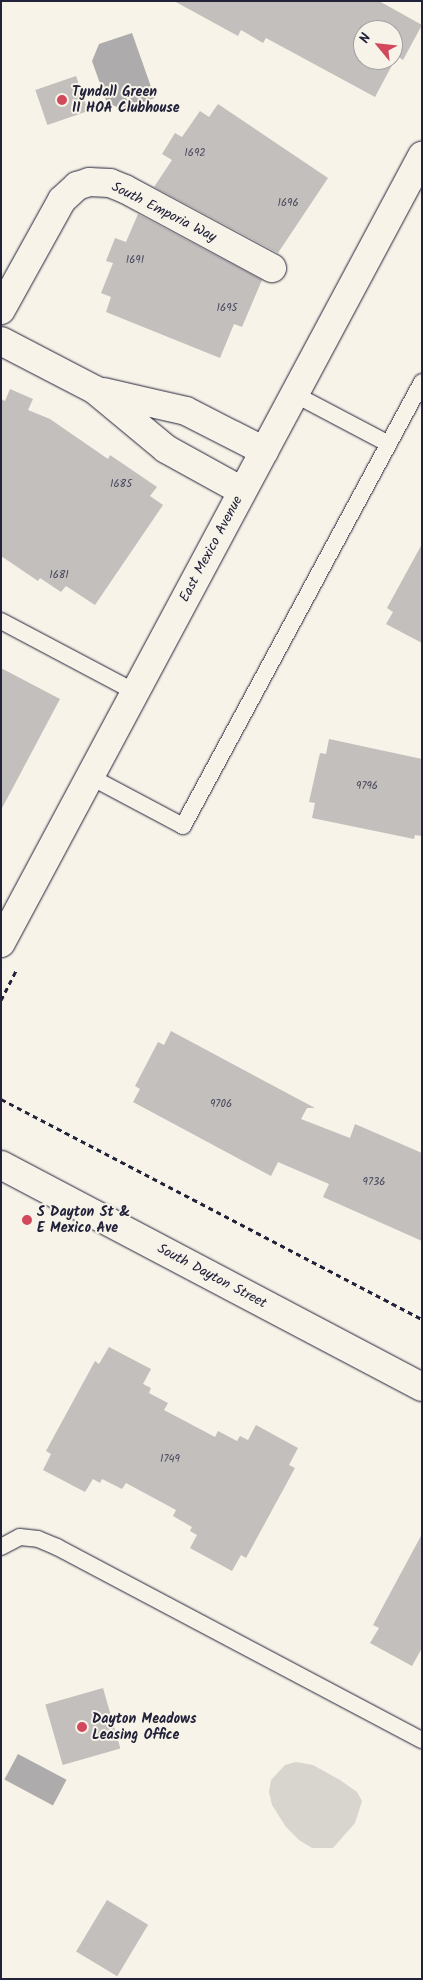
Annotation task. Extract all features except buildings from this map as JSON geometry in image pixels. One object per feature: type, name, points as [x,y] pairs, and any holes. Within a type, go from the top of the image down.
[{"type":"street","name":"East Mexico Avenue","points":[[4,930],[135,692],[422,156]]},
{"type":"street","name":"South Emporia Way","points":[[1,310],[62,200],[76,186],[89,182],[110,183],[125,189],[272,268]]},
{"type":"street","points":[[1,341],[95,390],[160,445],[242,491]]},
{"type":"street","points":[[95,390],[186,411],[264,451]]},
{"type":"street","name":"South Dayton Street","points":[[1,1165],[422,1387]]},
{"type":"lane","points":[[89,776],[183,826],[422,382]]},
{"type":"lane","points":[[294,394],[389,444]]},
{"type":"lane","points":[[1,621],[135,692]]},
{"type":"lane","points":[[1,1547],[20,1537],[38,1539],[57,1547],[422,1740]]},
{"type":"path","points":[[1,1099],[422,1319]]},
{"type":"shaded area","points":[[132,33],[155,98],[122,109],[107,103],[92,61],[99,44]]},
{"type":"shaded area","points":[[18,1754],[67,1780],[53,1805],[4,1780]]},
{"type":"shaded area","points":[[296,1762],[313,1765],[340,1780],[357,1792],[362,1801],[355,1823],[333,1848],[312,1848],[299,1840],[286,1827],[272,1805],[269,1792],[271,1780],[285,1765]]},
{"type":"place","name":"Tyndall Green II HOA Clubhouse","points":[[62,100]]},
{"type":"place","name":"S Dayton St & E Mexico Ave","points":[[27,1220]]},
{"type":"place","name":"Dayton Meadows Leasing Office","points":[[82,1727]]}]
